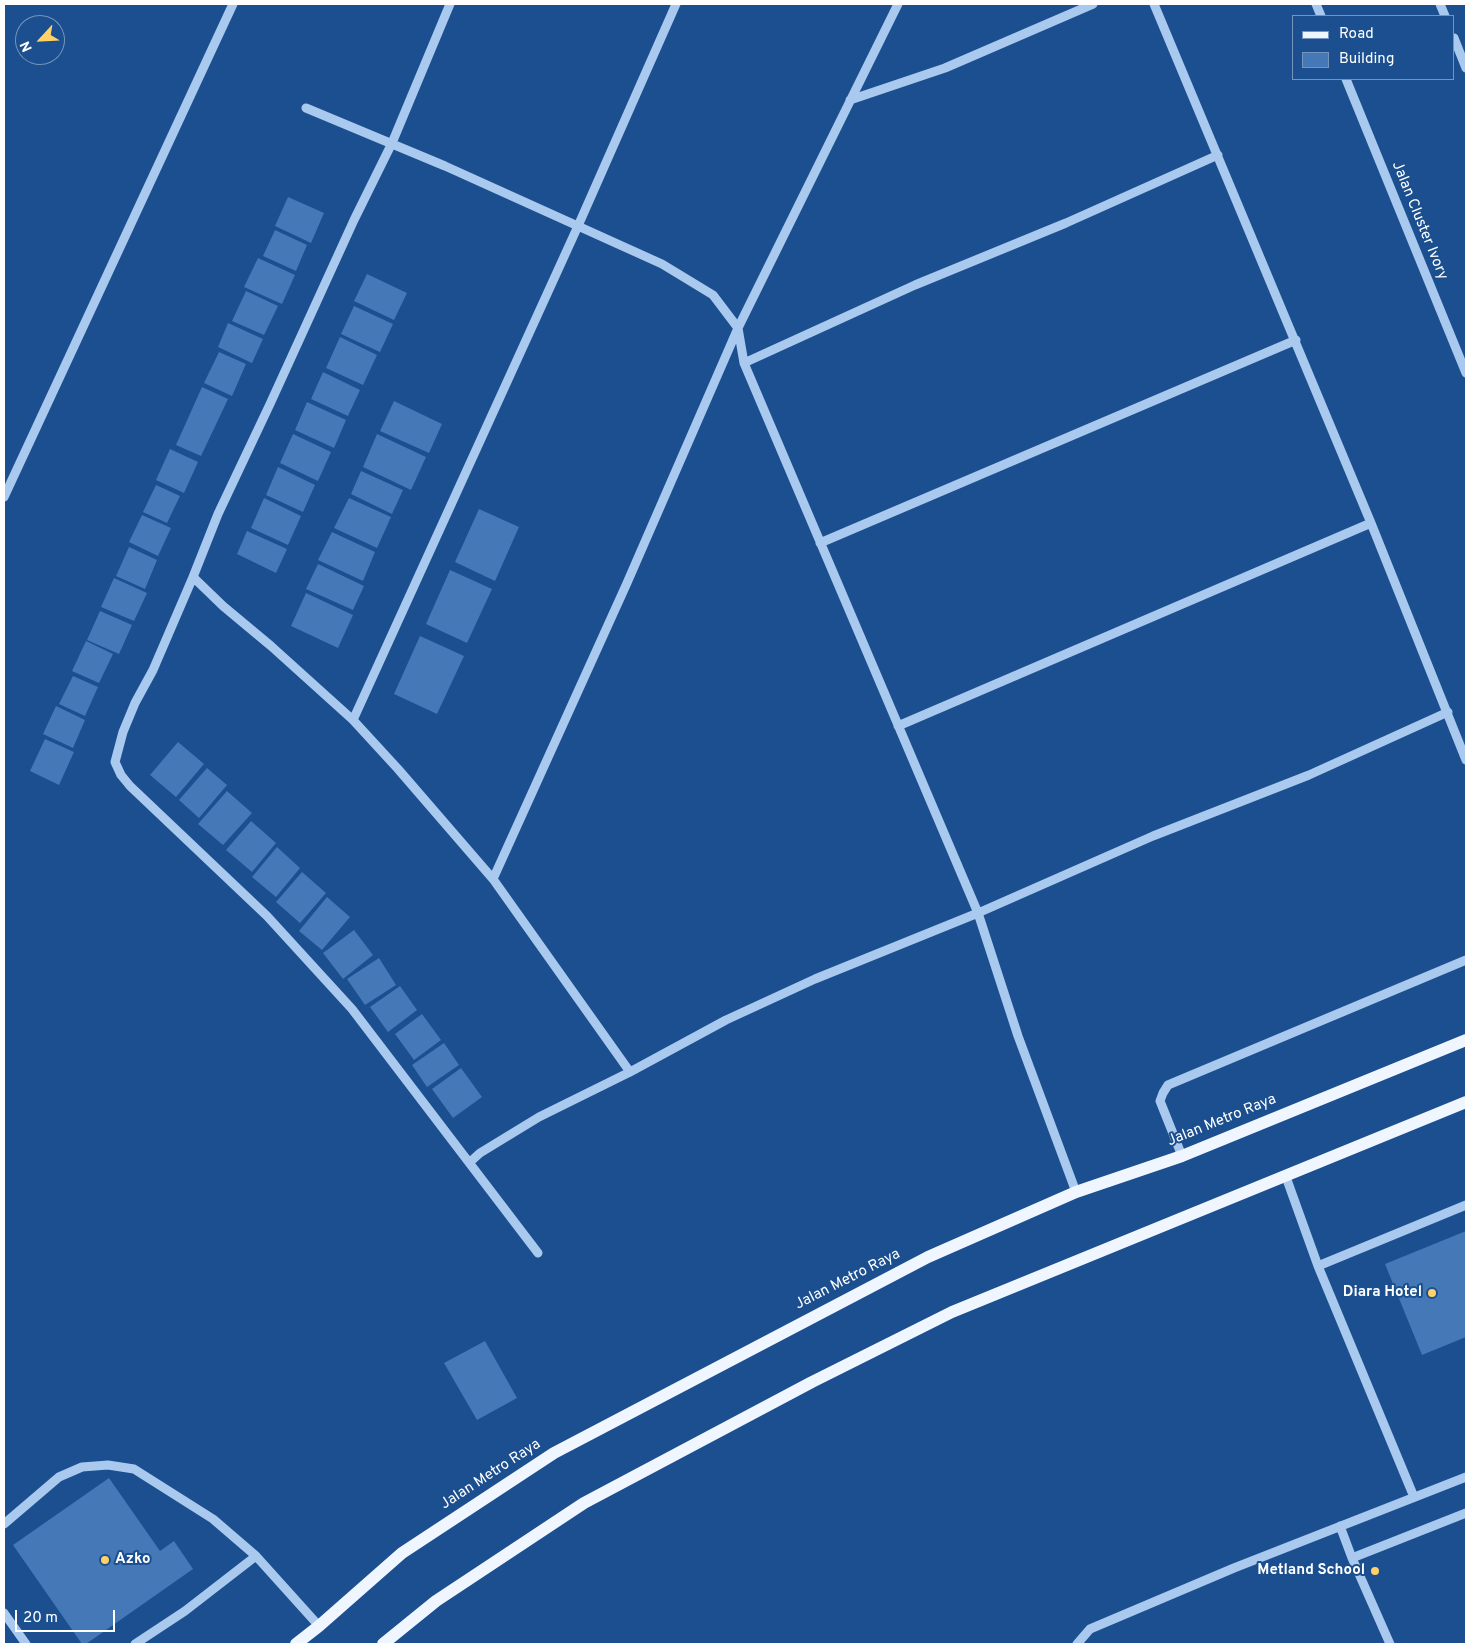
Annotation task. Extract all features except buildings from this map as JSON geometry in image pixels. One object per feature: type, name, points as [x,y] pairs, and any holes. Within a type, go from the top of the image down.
[{"type":"main road","name":"Jalan Metro Raya","points":[[296,1644],[402,1554],[554,1453],[928,1257],[1076,1192],[1182,1156],[1466,1040]]},
{"type":"main road","points":[[383,1644],[436,1600],[584,1503],[812,1382],[952,1312],[1466,1102]]},
{"type":"street","points":[[4,497],[233,4]]},
{"type":"street","points":[[450,4],[392,143],[354,220],[218,514],[193,577],[152,670],[135,702],[123,732],[115,762],[130,786],[267,916],[352,1008],[538,1253]]},
{"type":"street","points":[[352,720],[578,226],[676,4]]},
{"type":"street","points":[[493,879],[628,583],[738,328],[898,4]]},
{"type":"street","points":[[850,100],[945,68],[1093,4]]},
{"type":"street","points":[[1154,4],[1372,523],[1466,760]]},
{"type":"street","points":[[1455,40],[1466,68]]},
{"type":"street","name":"Jalan Cluster Ivory","points":[[1346,80],[1466,373]]},
{"type":"street","points":[[306,108],[392,143],[662,264],[713,295],[738,328],[744,363],[978,913],[1018,1036],[1076,1192]]},
{"type":"street","points":[[744,363],[915,285],[1066,223],[1218,154]]},
{"type":"street","points":[[820,543],[1296,340]]},
{"type":"street","points":[[898,726],[1372,523]]},
{"type":"street","points":[[193,577],[223,606],[271,646],[352,720],[398,770],[493,879],[630,1072]]},
{"type":"street","points":[[470,1162],[480,1153],[539,1118],[726,1020],[815,979],[978,913],[1153,836],[1309,775],[1448,712]]},
{"type":"street","points":[[1182,1156],[1160,1101],[1162,1092],[1168,1086],[1466,960]]},
{"type":"street","points":[[1286,1177],[1318,1266],[1414,1497]]},
{"type":"street","points":[[1318,1266],[1466,1205]]},
{"type":"street","points":[[4,1524],[59,1477],[82,1467],[108,1465],[134,1469],[213,1519],[256,1556],[319,1626]]},
{"type":"street","points":[[1077,1644],[1090,1629],[1234,1568],[1466,1477]]},
{"type":"street","points":[[1352,1558],[1466,1513]]},
{"type":"street","points":[[1340,1526],[1390,1644]]},
{"type":"street","points":[[136,1644],[185,1612],[256,1556]]},
{"type":"street","points":[[4,1613],[26,1644]]},
{"type":"place","name":"Diara Hotel","points":[[1432,1293]]},
{"type":"place","name":"Azko","points":[[105,1560]]},
{"type":"place","name":"Metland School","points":[[1375,1571]]}]
